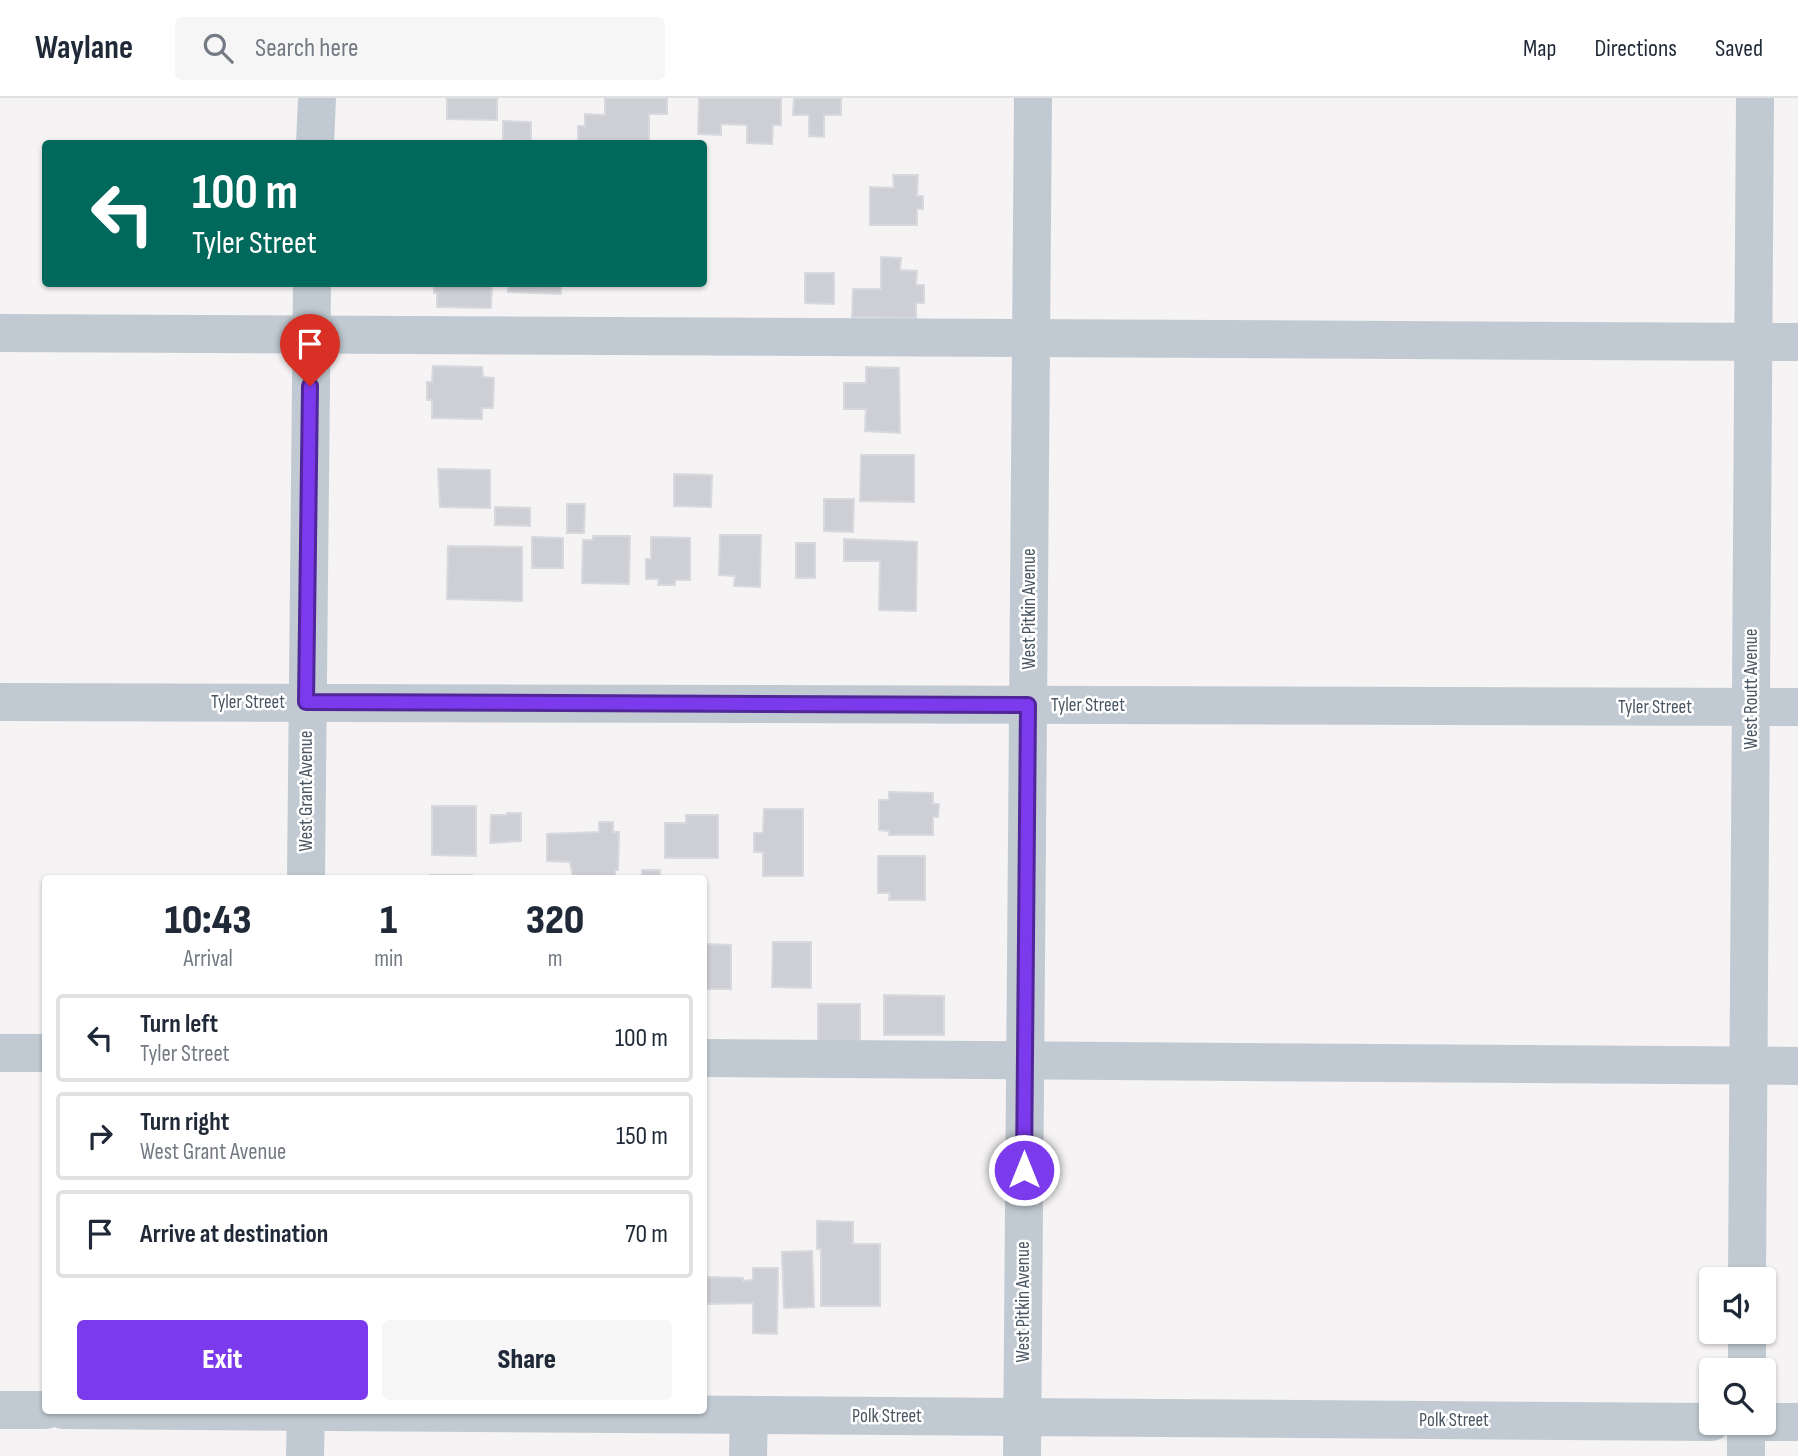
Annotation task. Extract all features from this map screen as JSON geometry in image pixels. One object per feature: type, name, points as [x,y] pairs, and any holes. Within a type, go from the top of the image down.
[{"type":"street","points":[[316,140],[317,98]]},
{"type":"street","name":"West Pitkin Avenue","points":[[1022,1456],[1033,98]]},
{"type":"street","name":"West Routt Avenue","points":[[1747,1267],[1755,98]]},
{"type":"street","name":"West Grant Avenue","points":[[306,875],[312,287]]},
{"type":"street","points":[[0,333],[1798,342]]},
{"type":"street","name":"Tyler Street","points":[[0,702],[1798,707]]},
{"type":"street","points":[[0,1053],[42,1053]]},
{"type":"street","points":[[707,1058],[1798,1066]]},
{"type":"street","points":[[0,1410],[42,1410]]},
{"type":"street","points":[[305,1456],[306,1414]]},
{"type":"street","name":"Polk Street","points":[[638,1414],[1699,1422]]},
{"type":"street","points":[[748,1456],[749,1415]]},
{"type":"street","points":[[1776,1422],[1798,1422]]},
{"type":"street","points":[[1746,1435],[1746,1456]]},
{"type":"building","points":[[447,98],[497,98],[497,120],[447,119]]},
{"type":"building","points":[[605,98],[667,98],[667,114],[649,114],[649,140],[578,140],[578,126],[585,126],[585,114],[605,115]]},
{"type":"building","points":[[699,98],[781,98],[781,125],[773,125],[772,144],[747,143],[747,125],[721,124],[721,135],[698,134]]},
{"type":"building","points":[[794,98],[841,98],[841,115],[824,115],[824,137],[809,136],[809,115],[793,115]]},
{"type":"building","points":[[503,121],[531,122],[531,140],[503,139]]},
{"type":"building","points":[[893,175],[918,175],[917,196],[923,196],[923,209],[917,209],[917,225],[870,225],[870,187],[894,188]]},
{"type":"building","points":[[881,257],[901,258],[900,270],[917,271],[916,285],[924,285],[924,303],[916,303],[916,318],[852,317],[853,289],[881,289]]},
{"type":"building","points":[[805,273],[834,273],[834,304],[805,303]]},
{"type":"building","points":[[434,287],[492,287],[491,308],[437,307],[437,293],[434,293]]},
{"type":"building","points":[[508,287],[561,287],[561,294],[508,292]]},
{"type":"building","points":[[433,366],[482,367],[483,377],[494,378],[493,408],[482,408],[482,419],[432,418],[432,400],[427,400],[427,382],[432,382]]},
{"type":"building","points":[[866,367],[899,368],[900,433],[865,431],[866,409],[844,409],[844,383],[866,383]]},
{"type":"building","points":[[861,455],[914,455],[914,502],[860,501]]},
{"type":"building","points":[[438,469],[490,470],[490,508],[440,507]]},
{"type":"building","points":[[674,474],[712,475],[711,507],[674,506]]},
{"type":"building","points":[[824,499],[854,499],[853,532],[824,531]]},
{"type":"building","points":[[567,504],[585,504],[584,533],[567,533]]},
{"type":"building","points":[[495,507],[530,508],[530,526],[495,525]]},
{"type":"building","points":[[720,535],[761,535],[760,587],[734,586],[735,576],[719,575]]},
{"type":"building","points":[[593,536],[630,536],[629,584],[582,583],[583,540],[593,540]]},
{"type":"building","points":[[532,537],[563,538],[563,568],[532,568]]},
{"type":"building","points":[[651,537],[690,538],[690,580],[675,580],[675,585],[658,585],[659,579],[646,579],[646,559],[651,559]]},
{"type":"building","points":[[844,539],[917,542],[916,611],[879,610],[880,561],[844,561]]},
{"type":"building","points":[[796,543],[815,543],[815,578],[796,578]]},
{"type":"building","points":[[448,546],[522,547],[522,601],[447,599]]},
{"type":"building","points":[[889,792],[933,793],[933,804],[939,804],[938,817],[933,817],[933,835],[889,835],[889,831],[879,830],[879,800],[889,800]]},
{"type":"building","points":[[432,806],[476,806],[476,856],[432,855]]},
{"type":"building","points":[[764,809],[803,809],[803,876],[763,876],[763,852],[754,852],[754,833],[763,833]]},
{"type":"building","points":[[521,813],[521,841],[490,843],[491,815]]},
{"type":"building","points":[[686,815],[718,815],[718,858],[665,858],[665,823],[686,823]]},
{"type":"building","points":[[599,822],[613,822],[613,832],[619,832],[618,870],[615,870],[615,875],[572,875],[570,862],[547,861],[547,834],[599,832]]},
{"type":"building","points":[[878,856],[925,856],[925,900],[889,900],[890,893],[878,893]]},
{"type":"building","points":[[642,870],[660,870],[660,875],[642,875]]},
{"type":"building","points":[[773,942],[811,942],[811,988],[772,987]]},
{"type":"building","points":[[707,944],[731,945],[731,989],[707,989]]},
{"type":"building","points":[[884,995],[944,996],[944,1035],[884,1035]]},
{"type":"building","points":[[818,1004],[860,1004],[860,1042],[818,1041]]},
{"type":"building","points":[[817,1221],[853,1222],[853,1244],[880,1244],[880,1306],[821,1306],[821,1249],[817,1249]]},
{"type":"building","points":[[812,1251],[814,1307],[784,1308],[782,1252]]},
{"type":"building","points":[[753,1268],[778,1268],[777,1334],[753,1333],[753,1303],[707,1304],[707,1277],[753,1280]]},
{"type":"route","points":[[310,386],[306,702],[1028,705],[1024,1170]]}]
